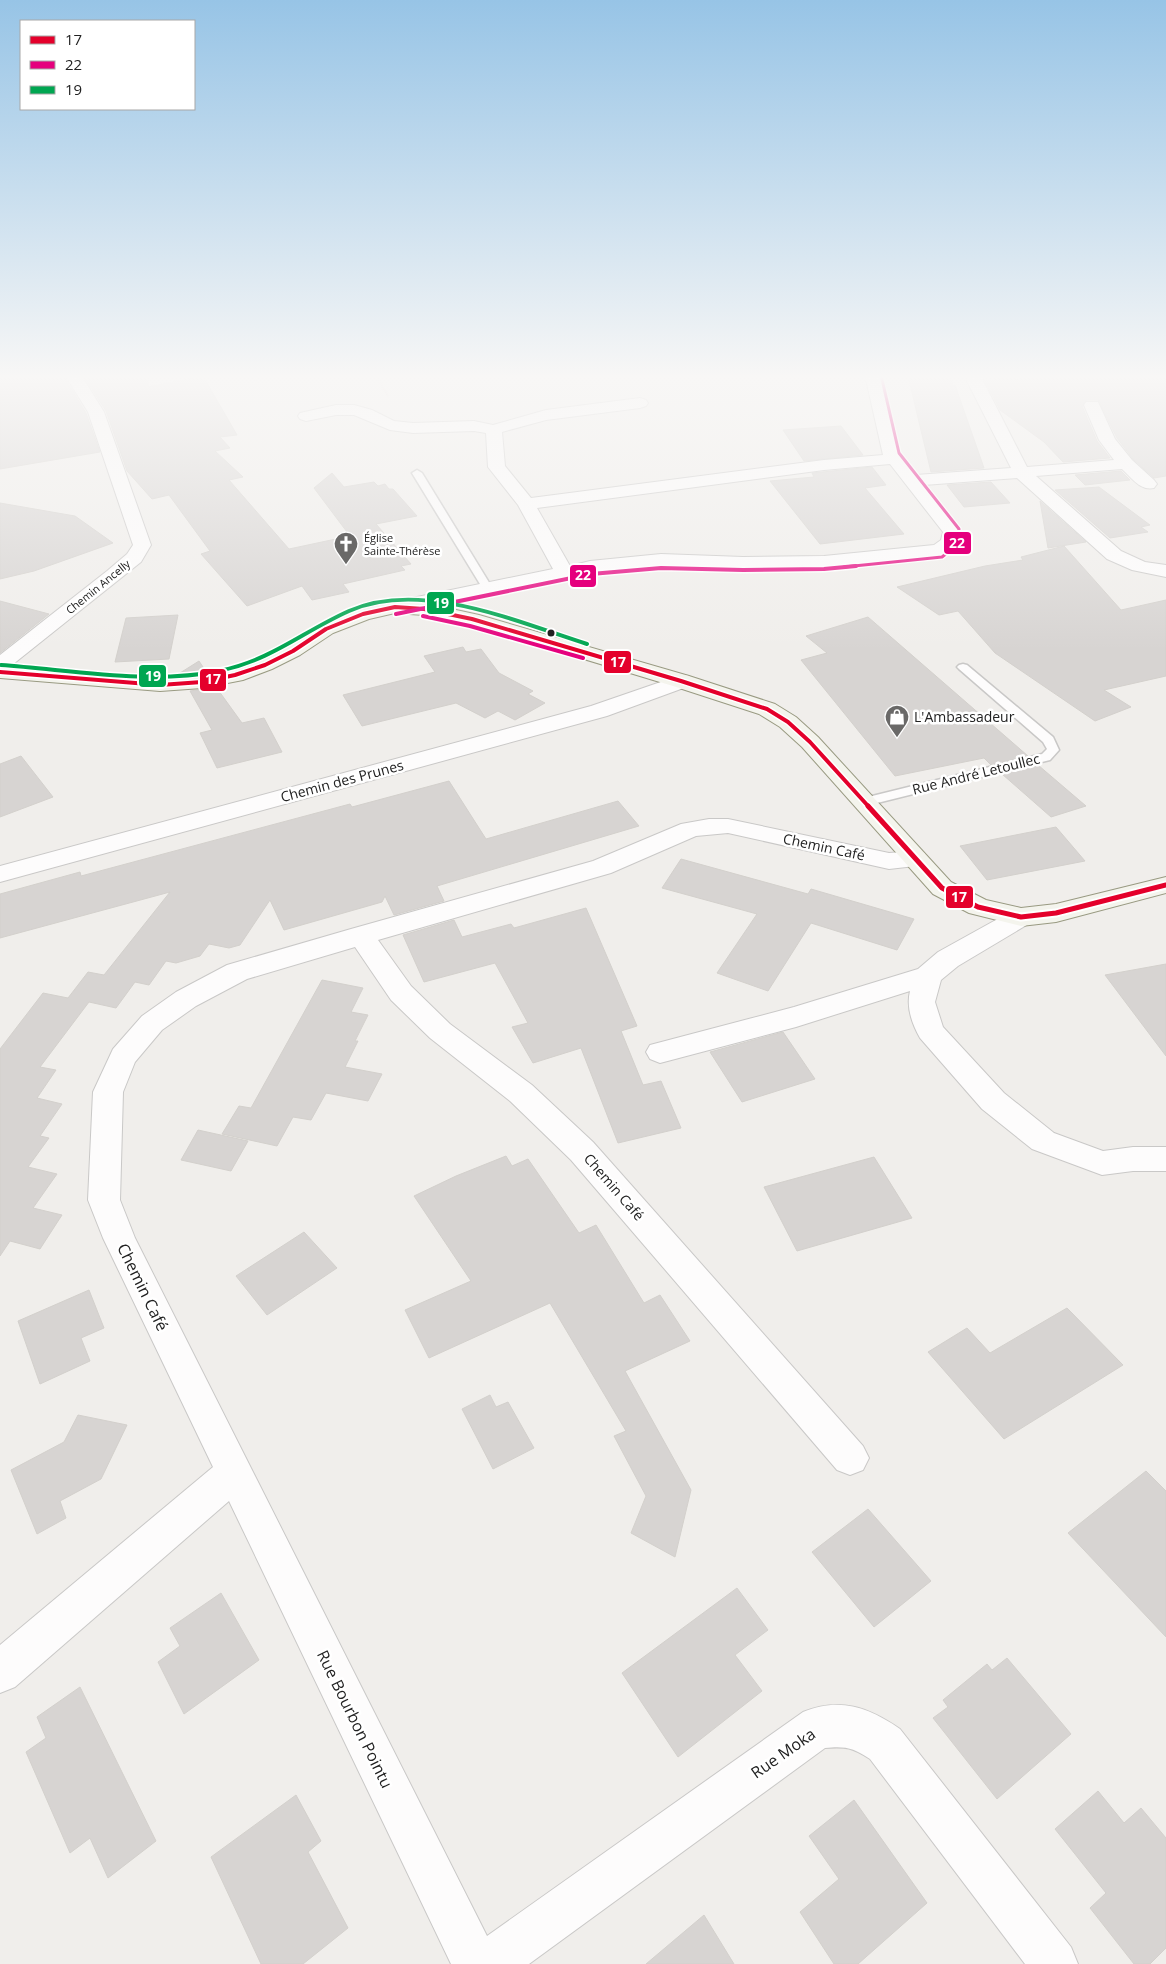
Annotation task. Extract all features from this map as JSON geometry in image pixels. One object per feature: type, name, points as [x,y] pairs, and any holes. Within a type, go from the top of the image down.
[{"type":"main road","points":[[0,672],[160,686],[202,682],[265,666],[293,651],[326,629],[363,614],[395,607],[424,609],[472,619],[681,681],[767,709],[788,722],[810,742],[942,888],[978,907],[1021,917],[1056,913],[1166,885]]},
{"type":"street","name":"Chemin Ancelly","points":[[0,665],[134,558],[142,544],[115,467]]},
{"type":"street","points":[[497,467],[526,504],[564,572]]},
{"type":"street","points":[[526,504],[811,467]]},
{"type":"street","points":[[395,607],[488,590],[590,566],[661,560],[744,563],[824,562],[939,550],[948,545],[952,538],[952,532],[900,467]]},
{"type":"street","points":[[1019,467],[1022,473],[1114,555],[1126,563],[1143,568],[1166,571]]},
{"type":"street","points":[[911,481],[1095,467]]},
{"type":"street","points":[[1129,467],[1148,484]]},
{"type":"street","name":"Chemin des Prunes","points":[[0,874],[598,710],[681,681]]},
{"type":"street","name":"Chemin Café","points":[[234,1473],[119,1238],[104,1200],[108,1092],[123,1057],[152,1023],[186,999],[237,972],[360,935],[602,867],[690,829],[728,826],[889,861],[915,859]]},
{"type":"street","points":[[660,1052],[796,1017],[928,976],[948,959],[1021,917]]},
{"type":"street","name":"Chemin Café","points":[[360,935],[401,993],[440,1031],[521,1093],[582,1151],[850,1458]]},
{"type":"street","points":[[928,976],[921,1002],[930,1031],[993,1101],[1043,1141],[1102,1163],[1133,1159],[1166,1159]]},
{"type":"street","points":[[0,1672],[234,1473]]},
{"type":"street","name":"Rue Bourbon Pointu","points":[[234,1473],[476,1964]]},
{"type":"street","name":"Rue Moka","points":[[489,1964],[818,1727],[843,1725],[864,1729],[885,1744],[1054,1964]]},
{"type":"lane","points":[[417,473],[488,590]]},
{"type":"lane","name":"Rue André Letoullec","points":[[865,802],[1046,757],[1053,750],[1049,740],[963,667]]},
{"type":"building","points":[[0,467],[14,467],[0,469]]},
{"type":"building","points":[[125,467],[232,467],[243,477],[229,480],[289,549],[350,536],[314,488],[332,473],[344,487],[374,482],[378,486],[385,484],[389,489],[393,489],[417,516],[376,524],[411,564],[401,566],[405,570],[343,584],[349,592],[312,600],[302,586],[247,606],[201,554],[210,551],[169,495],[152,499],[127,471]]},
{"type":"building","points":[[872,467],[886,485],[865,488],[904,534],[820,544],[770,481],[814,477],[812,473]]},
{"type":"building","points":[[930,467],[984,468],[931,472]]},
{"type":"building","points":[[1141,467],[1166,467],[1166,476],[1154,478]]},
{"type":"building","points":[[1121,471],[1130,480],[1085,485],[1075,475]]},
{"type":"building","points":[[991,482],[1010,503],[964,507],[947,485]]},
{"type":"building","points":[[1099,487],[1150,525],[1141,527],[1148,532],[1110,538],[1055,490]]},
{"type":"building","points":[[1040,501],[1086,542],[1048,548]]},
{"type":"building","points":[[0,503],[75,516],[113,543],[34,571],[0,579]]},
{"type":"building","points":[[1064,546],[1121,610],[1166,600],[1166,676],[1104,690],[1131,707],[1095,721],[995,653],[958,611],[939,615],[897,587],[985,566],[1023,560],[1021,557]]},
{"type":"building","points":[[0,601],[49,614],[0,653]]},
{"type":"building","points":[[178,615],[169,659],[115,662],[126,618]]},
{"type":"building","points":[[868,617],[1028,756],[991,765],[984,758],[895,776],[801,660],[827,653],[806,636]]},
{"type":"building","points":[[463,647],[466,652],[481,649],[499,673],[533,691],[528,694],[545,703],[515,720],[498,711],[485,718],[456,703],[362,726],[343,695],[435,672],[424,656]]},
{"type":"building","points":[[199,661],[207,673],[181,676],[180,673]]},
{"type":"building","points":[[216,687],[242,723],[264,718],[282,752],[217,768],[200,733],[212,730],[190,691]]},
{"type":"building","points":[[21,756],[53,797],[0,817],[0,764]]},
{"type":"building","points":[[1038,765],[1086,806],[1051,817],[1002,774]]},
{"type":"building","points":[[449,781],[486,839],[618,801],[639,826],[437,886],[444,901],[394,915],[385,896],[382,902],[284,930],[270,900],[240,945],[229,948],[209,944],[200,956],[176,963],[166,961],[149,985],[135,982],[116,1008],[89,1002],[40,1067],[56,1070],[37,1098],[62,1104],[40,1136],[49,1138],[28,1167],[57,1174],[33,1208],[62,1215],[40,1249],[10,1241],[0,1256],[0,1049],[43,993],[68,998],[88,972],[104,975],[170,892],[0,938],[0,894],[80,872],[81,876],[350,804],[352,807]]},
{"type":"building","points":[[1056,827],[1085,861],[987,880],[960,846]]},
{"type":"building","points":[[681,859],[808,894],[811,889],[914,919],[897,950],[811,923],[768,991],[717,973],[757,914],[662,888]]},
{"type":"building","points":[[586,908],[637,1026],[621,1031],[643,1085],[661,1081],[681,1128],[618,1143],[581,1048],[533,1063],[512,1027],[528,1023],[495,963],[424,982],[403,935],[454,920],[462,937],[511,924],[514,928]]},
{"type":"building","points":[[1166,964],[1166,1056],[1105,975]]},
{"type":"building","points":[[322,980],[363,988],[351,1012],[368,1015],[345,1067],[382,1074],[368,1101],[326,1093],[311,1120],[293,1117],[277,1146],[222,1134],[239,1106],[251,1108]]},
{"type":"building","points":[[783,1032],[815,1079],[742,1102],[710,1052]]},
{"type":"building","points":[[198,1130],[248,1141],[231,1171],[181,1160]]},
{"type":"building","points":[[506,1156],[512,1166],[528,1159],[579,1233],[596,1225],[644,1303],[660,1295],[690,1341],[625,1371],[691,1490],[675,1557],[631,1533],[646,1496],[614,1436],[626,1431],[550,1303],[429,1358],[405,1310],[471,1281],[414,1196],[456,1176]]},
{"type":"building","points":[[874,1157],[912,1218],[797,1251],[764,1187]]},
{"type":"building","points":[[304,1232],[337,1268],[267,1315],[236,1276]]},
{"type":"building","points":[[89,1290],[104,1328],[81,1338],[90,1361],[40,1384],[18,1321]]},
{"type":"building","points":[[1067,1308],[1123,1365],[1004,1439],[928,1352],[967,1328],[990,1353]]},
{"type":"building","points":[[490,1395],[496,1407],[508,1402],[534,1448],[493,1469],[462,1409]]},
{"type":"building","points":[[78,1415],[127,1425],[101,1479],[60,1501],[66,1518],[37,1534],[11,1470],[64,1442]]},
{"type":"building","points":[[1146,1471],[1166,1491],[1166,1637],[1068,1533]]},
{"type":"building","points":[[868,1509],[931,1581],[874,1627],[812,1552]]},
{"type":"building","points":[[737,1588],[768,1630],[735,1655],[762,1691],[678,1757],[622,1673]]},
{"type":"building","points":[[221,1593],[259,1660],[184,1714],[158,1662],[180,1646],[170,1628]]},
{"type":"building","points":[[1007,1658],[1071,1734],[997,1799],[933,1718],[948,1707],[943,1700],[987,1664],[992,1670]]},
{"type":"building","points":[[80,1687],[156,1841],[108,1878],[90,1838],[70,1853],[26,1752],[46,1738],[37,1717]]},
{"type":"building","points":[[1098,1791],[1124,1823],[1141,1808],[1166,1838],[1166,1948],[1150,1964],[1134,1964],[1090,1908],[1106,1893],[1055,1829]]},
{"type":"building","points":[[296,1795],[321,1841],[308,1852],[348,1928],[303,1964],[261,1964],[211,1857]]},
{"type":"building","points":[[854,1800],[927,1903],[858,1964],[834,1964],[800,1912],[839,1879],[809,1836]]},
{"type":"building","points":[[704,1915],[734,1964],[646,1964]]},
{"type":"transit line","name":"22","points":[[396,614],[591,574],[661,568],[824,569],[942,557],[957,545],[959,529],[910,467]]},
{"type":"transit line","name":"19","points":[[1,665],[134,675],[168,676],[203,673],[261,658],[278,651],[337,617],[365,605],[396,600],[420,601],[469,608],[587,644]]},
{"type":"transit line","name":"17","points":[[0,672],[160,685],[202,682],[235,675],[265,665],[293,651],[326,629],[363,614],[395,607],[424,609],[472,619],[681,681],[767,709],[788,722],[810,742],[942,888],[978,907],[1021,917],[1056,913],[1166,885]]},
{"type":"transit line","name":"22","points":[[423,616],[470,626],[583,658]]},
{"type":"place","name":"Église Sainte-Thérèse","points":[[346,565]]},
{"type":"place","name":"L'Ambassadeur","points":[[897,738]]}]
